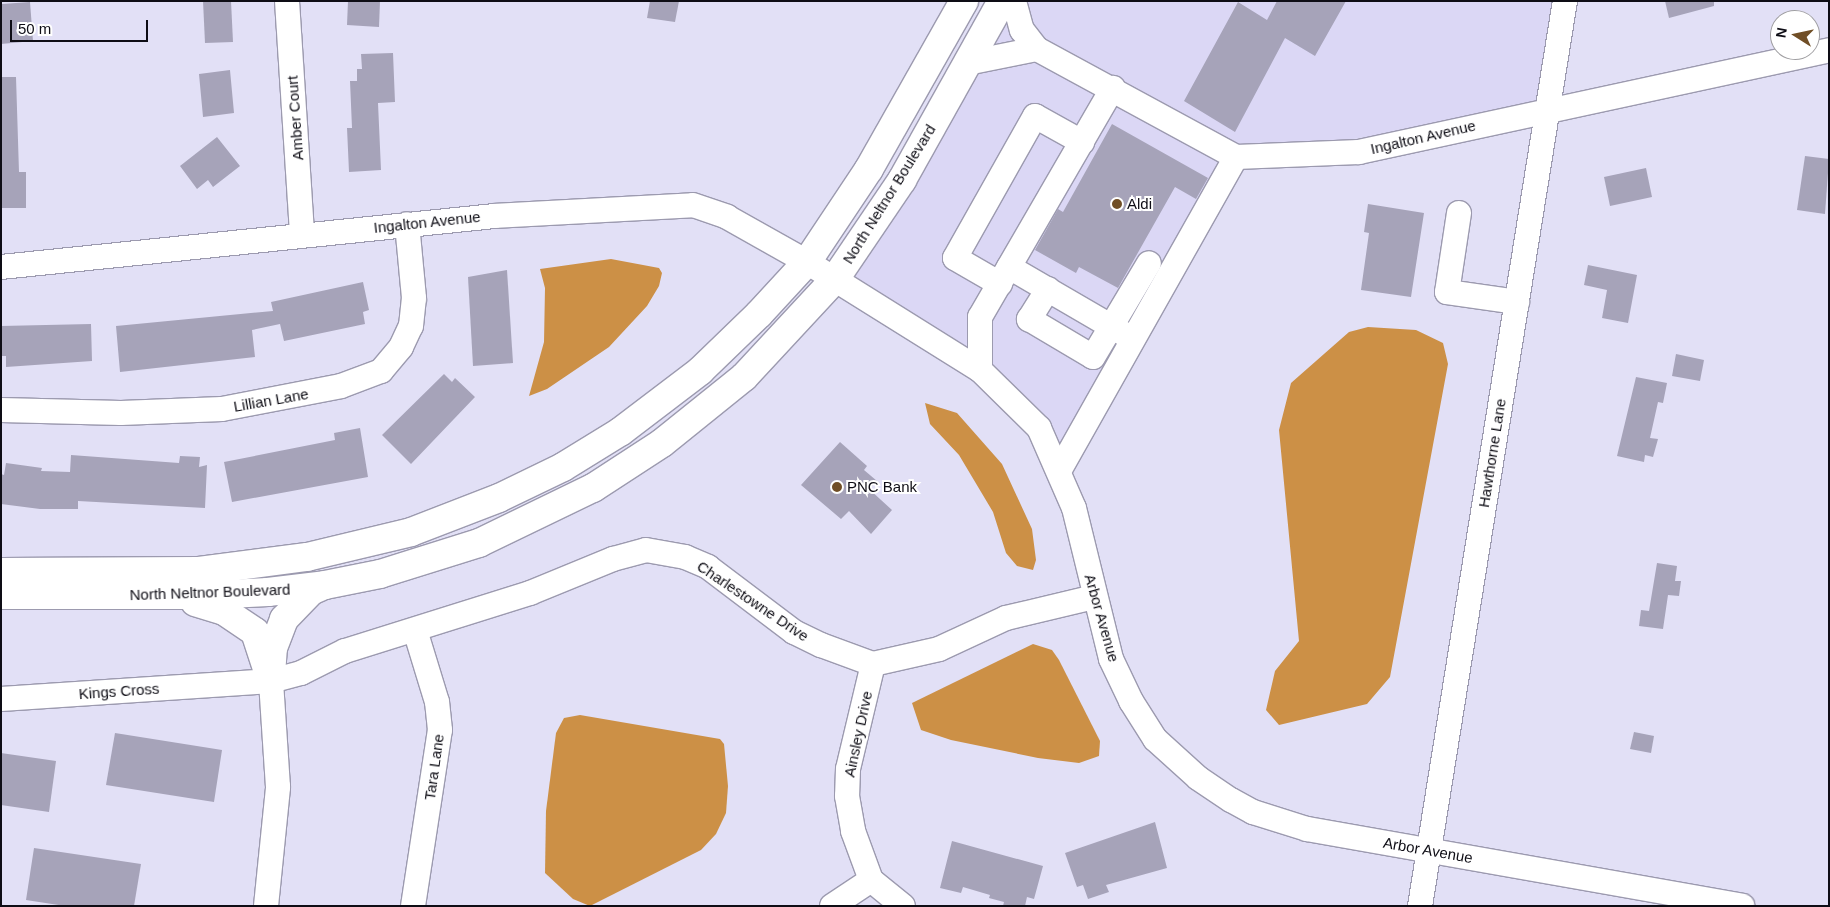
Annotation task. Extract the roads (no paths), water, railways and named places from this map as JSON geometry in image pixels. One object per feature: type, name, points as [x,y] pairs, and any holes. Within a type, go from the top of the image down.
[{"type":"main road","name":"North Neltnor Boulevard","points":[[1,572],[147,573],[245,567],[344,550],[460,514],[562,466],[620,432],[665,399],[735,339],[807,262],[869,169],[964,1]]},
{"type":"main road","name":"North Neltnor Boulevard","points":[[1,595],[161,595],[268,592],[326,585],[380,574],[479,543],[593,488],[662,443],[744,376],[835,279],[902,180],[1002,1]]},
{"type":"main road","points":[[270,681],[273,648],[284,619],[311,591],[326,585]]},
{"type":"main road","points":[[161,595],[203,604],[242,620],[256,632],[270,681]]},
{"type":"street","name":"Amber Court","points":[[287,1],[302,235]]},
{"type":"street","points":[[1014,1],[1022,30],[1037,49],[1113,88],[1236,157],[1135,340],[1059,471]]},
{"type":"street","name":"Hawthorne Lane","points":[[1420,906],[1565,1]]},
{"type":"street","points":[[967,63],[1037,49]]},
{"type":"street","name":"Ingalton Avenue","points":[[1236,157],[1359,152],[1547,109],[1829,50]]},
{"type":"street","points":[[980,370],[980,317],[1113,88]]},
{"type":"street","points":[[1082,142],[1035,116],[955,258],[1048,289],[1135,340]]},
{"type":"street","name":"Ingalton Avenue","points":[[1,267],[493,216],[693,205],[727,217],[835,279]]},
{"type":"street","points":[[1459,213],[1447,292],[1516,302]]},
{"type":"street","name":"Lillian Lane","points":[[1,410],[121,413],[222,409],[342,386],[381,371],[401,347],[411,326],[414,298],[407,224]]},
{"type":"street","points":[[1048,289],[1029,319],[1093,357],[1148,263]]},
{"type":"street","name":"Arbor Avenue","points":[[835,279],[980,370],[1039,428],[1074,508],[1094,598],[1111,659],[1131,701],[1155,739],[1198,778],[1253,812],[1307,829],[1742,906]]},
{"type":"street","name":"Charlestowne Drive","points":[[270,681],[301,673],[344,652],[530,593],[613,559],[646,550],[685,557],[708,567],[794,632],[821,645],[873,664]]},
{"type":"street","points":[[873,664],[938,649],[1006,618],[1094,598]]},
{"type":"street","name":"Tara Lane","points":[[413,906],[440,730],[437,702],[415,630]]},
{"type":"street","name":"Ainsley Drive","points":[[871,880],[853,831],[847,796],[848,769],[873,664]]},
{"type":"street","points":[[266,906],[278,787],[270,681]]},
{"type":"street","name":"Kings Cross","points":[[1,699],[270,681]]},
{"type":"street","points":[[832,906],[871,880],[903,906]]},
{"type":"place","name":"Aldi","points":[[1117,204]]},
{"type":"place","name":"PNC Bank","points":[[837,487]]}]
